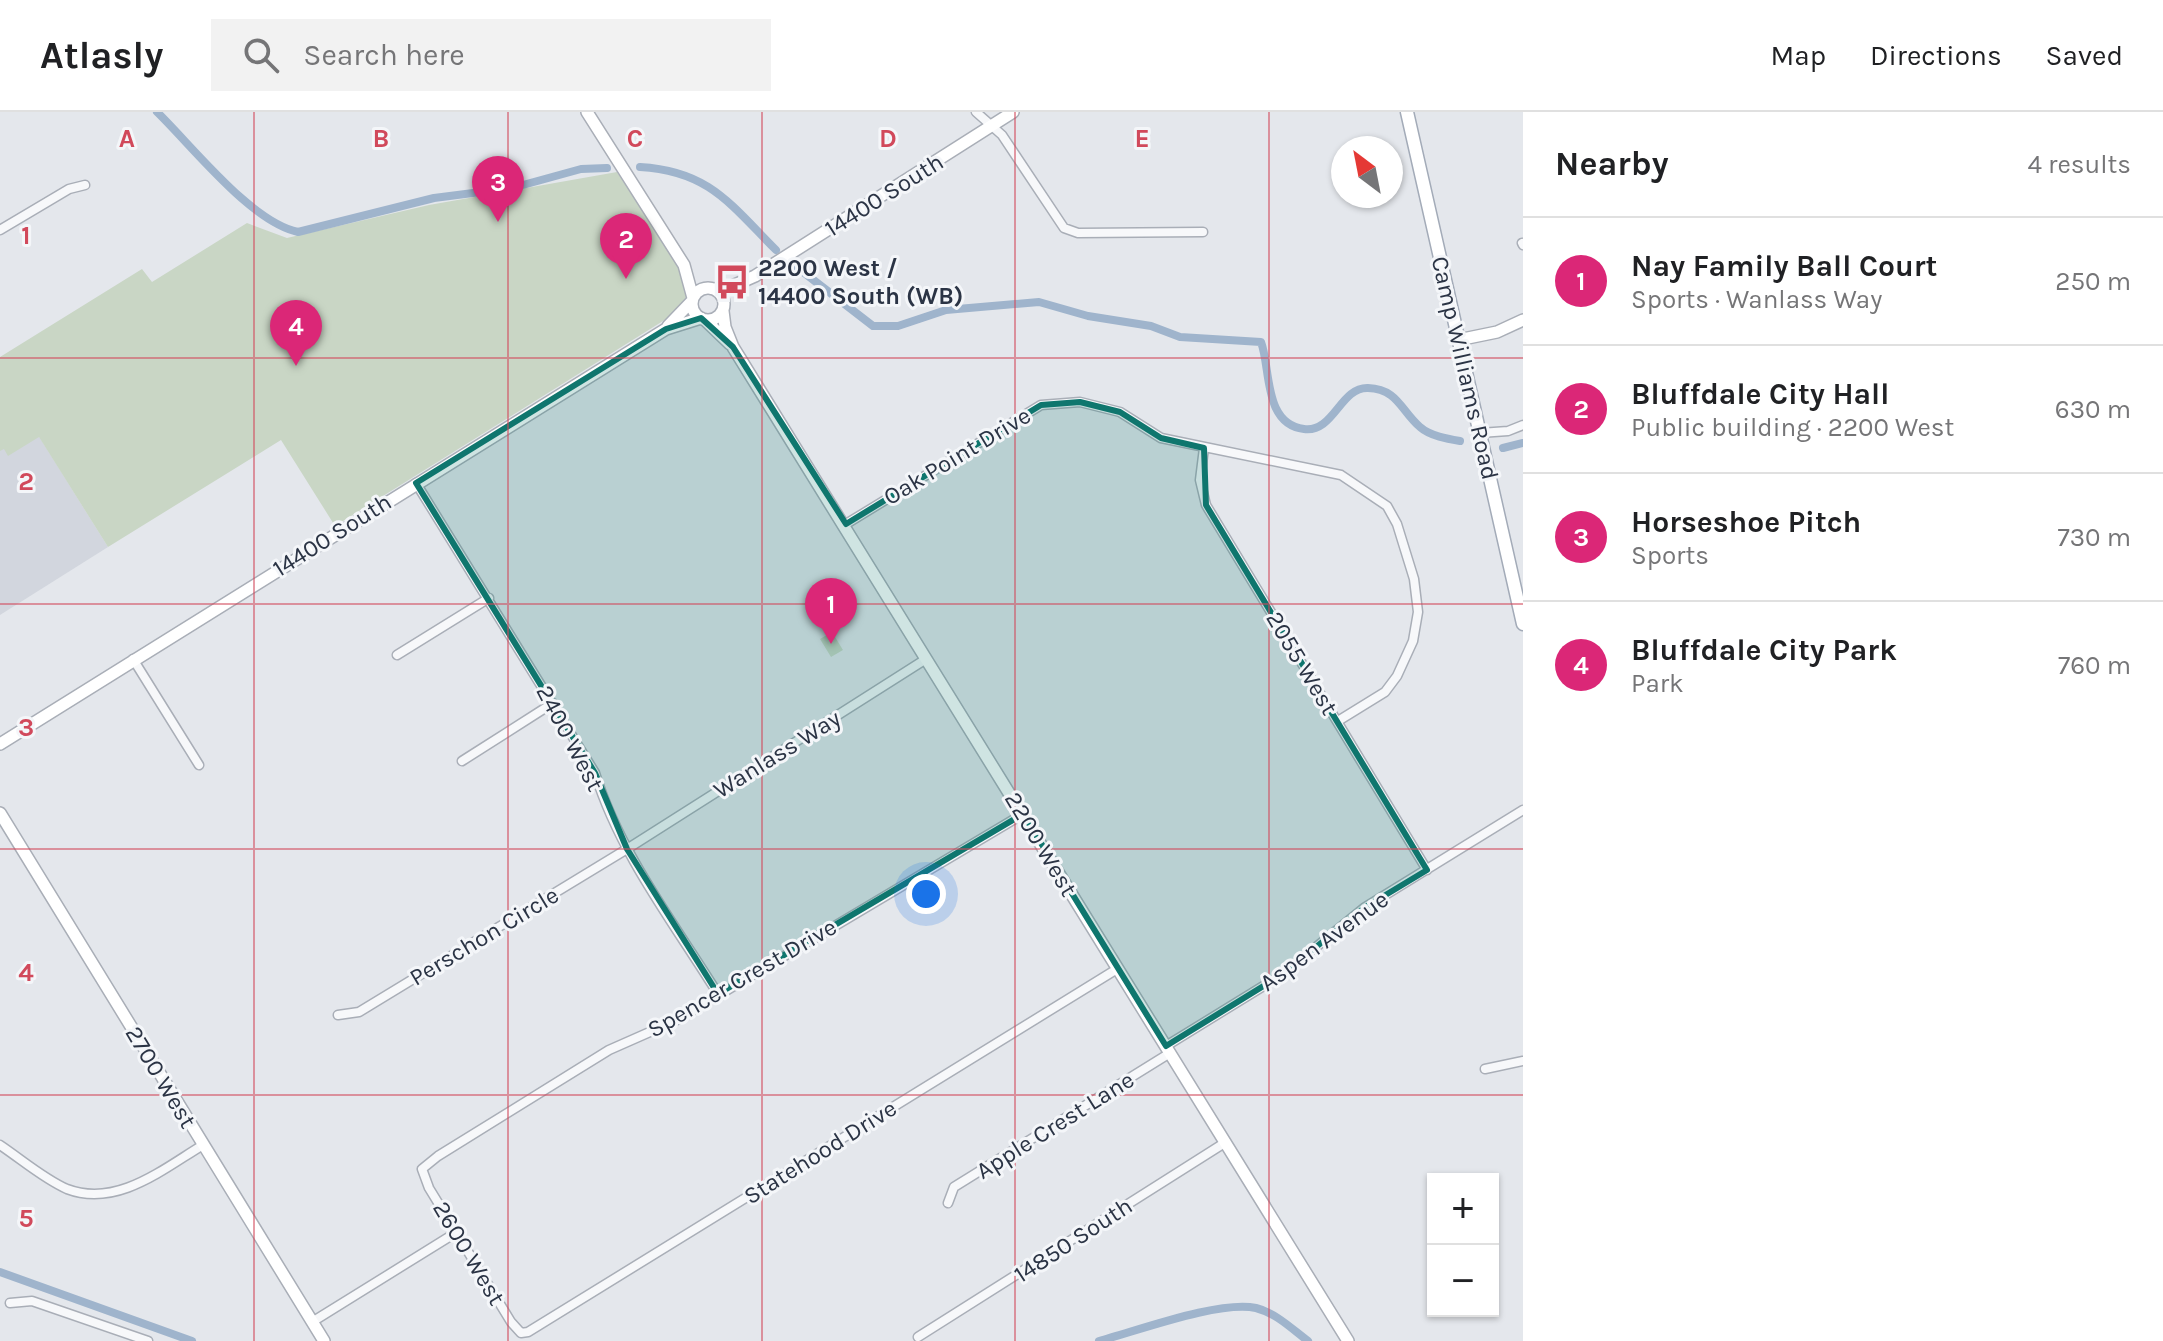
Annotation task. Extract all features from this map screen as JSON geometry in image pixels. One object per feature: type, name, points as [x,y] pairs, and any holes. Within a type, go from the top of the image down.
[{"type":"main road","name":"Camp Williams Road","points":[[1407,112],[1523,624]]},
{"type":"street","points":[[587,112],[684,265],[722,296],[724,308],[716,318],[703,319],[694,312],[684,265]]},
{"type":"street","points":[[976,112],[1002,135],[1064,228],[1078,233],[1203,232]]},
{"type":"street","name":"14400 South","points":[[712,288],[730,287],[755,276],[1013,112]]},
{"type":"street","points":[[0,230],[69,189],[85,185]]},
{"type":"street","name":"14400 South","points":[[724,308],[755,276]]},
{"type":"street","points":[[692,300],[699,290],[712,288]]},
{"type":"street","name":"14400 South","points":[[0,744],[666,329],[692,300]]},
{"type":"street","name":"2200 West","points":[[724,308],[725,327],[733,347],[846,524],[926,659],[1348,1341]]},
{"type":"street","name":"14400 South","points":[[666,329],[703,319]]},
{"type":"street","name":"2200 West","points":[[703,319],[733,347]]},
{"type":"street","points":[[1458,340],[1497,332],[1523,320]]},
{"type":"street","name":"Oak Point Drive","points":[[846,524],[1041,405],[1080,402],[1120,412],[1161,438],[1341,475],[1387,506],[1405,540],[1418,597],[1413,641],[1402,668],[1385,692],[1338,721]]},
{"type":"street","points":[[1480,433],[1508,431],[1523,425]]},
{"type":"street","name":"2055 West","points":[[1204,448],[1200,480],[1206,505],[1427,870]]},
{"type":"street","name":"2400 West","points":[[416,483],[595,773],[607,812],[627,849],[718,994]]},
{"type":"street","points":[[397,655],[489,598]]},
{"type":"street","points":[[133,659],[199,765]]},
{"type":"street","name":"Wanlass Way","points":[[627,849],[926,659]]},
{"type":"street","points":[[462,761],[553,703]]},
{"type":"street","name":"Aspen Avenue","points":[[1168,1050],[1283,974],[1364,908],[1523,810]]},
{"type":"street","name":"2700 West","points":[[0,813],[324,1341]]},
{"type":"street","name":"Spencer Crest Drive","points":[[422,1169],[609,1050],[677,1020],[1023,814]]},
{"type":"street","name":"Perschon Circle","points":[[338,1015],[359,1012],[627,849]]},
{"type":"street","name":"Statehood Drive","points":[[521,1333],[1117,969]]},
{"type":"street","name":"Apple Crest Lane","points":[[948,1203],[954,1187],[1168,1050]]},
{"type":"street","points":[[1485,1069],[1523,1061]]},
{"type":"street","name":"14850 South","points":[[918,1337],[1226,1142]]},
{"type":"street","points":[[0,1145],[65,1188],[94,1194],[117,1192],[135,1185],[203,1145]]},
{"type":"street","name":"2600 West","points":[[422,1169],[457,1232],[521,1333]]},
{"type":"street","points":[[312,1322],[457,1232]]},
{"type":"street","points":[[10,1303],[32,1301],[148,1341]]},
{"type":"highlighted area","points":[[701,318],[733,347],[846,524],[1041,405],[1080,402],[1120,412],[1161,438],[1204,448],[1206,505],[1427,870],[1364,908],[1283,974],[1166,1046],[1023,814],[718,994],[627,849],[595,773],[416,483],[666,329]]},
{"type":"shaded area","points":[[0,374],[108,547],[0,615]]},
{"type":"green space","points":[[617,172],[657,231],[684,280],[687,290],[682,304],[671,316],[335,526],[281,440],[108,547],[39,437],[8,456],[4,449],[0,451],[0,357],[142,269],[152,282],[247,223],[287,238],[429,205]]},
{"type":"green space","points":[[832,632],[843,650],[831,657],[820,639]]},
{"type":"waterway","points":[[157,112],[242,199],[261,214],[298,232],[434,198],[512,188],[581,169],[607,168]]},
{"type":"waterway","points":[[640,167],[684,175],[701,183],[731,205],[776,250]]},
{"type":"waterway","points":[[794,265],[873,326],[898,326],[946,310],[1039,302],[1088,316],[1151,326],[1180,337],[1261,342],[1275,406],[1281,417],[1291,425],[1304,429],[1323,424],[1350,395],[1368,388],[1378,389],[1393,397],[1424,430],[1460,441]]},
{"type":"waterway","points":[[1503,448],[1523,443]]},
{"type":"waterway","points":[[0,1272],[192,1341]]},
{"type":"waterway","points":[[1099,1341],[1201,1312],[1240,1307],[1256,1308],[1270,1314],[1308,1341]]},
{"type":"place","name":"Horseshoe Pitch","points":[[498,222]]},
{"type":"place","name":"Bluffdale City Hall","points":[[626,279]]},
{"type":"place","name":"2200 West / 14400 South (WB)","points":[[732,282]]},
{"type":"place","name":"Bluffdale City Park","points":[[296,366]]},
{"type":"place","name":"Nay Family Ball Court","points":[[831,644]]}]
